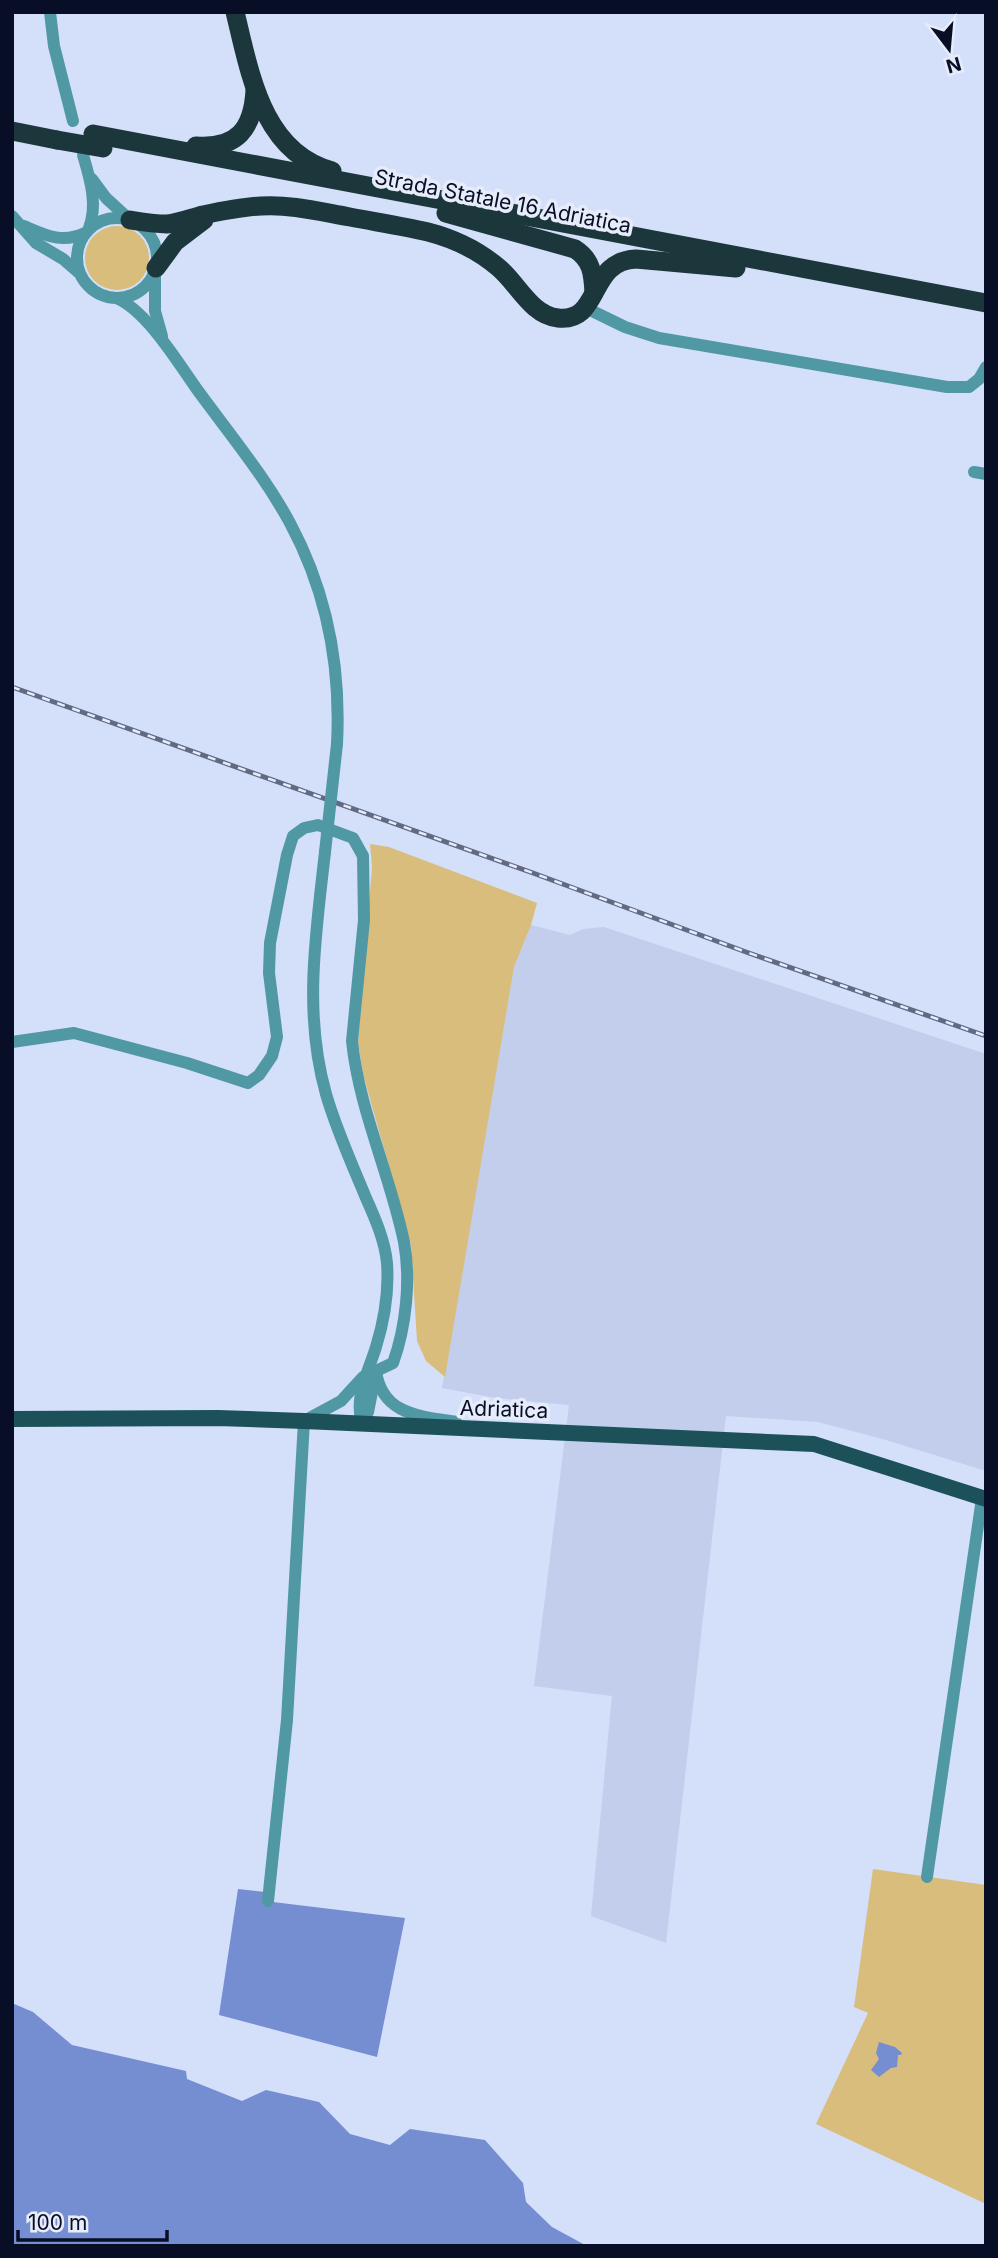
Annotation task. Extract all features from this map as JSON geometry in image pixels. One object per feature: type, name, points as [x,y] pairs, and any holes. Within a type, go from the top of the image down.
[{"type":"highway","points":[[235,12],[266,114],[276,132],[290,148],[305,160],[327,170],[417,195]]},
{"type":"highway","points":[[132,142],[204,147],[226,144],[248,124],[254,106],[255,85]]},
{"type":"highway","name":"Strada Statale 16 Adriatica","points":[[12,119],[53,133]]},
{"type":"highway","name":"Strada Statale 16 Adriatica","points":[[12,131],[53,133],[98,141],[446,213],[986,315]]},
{"type":"highway","name":"Strada Statale 16 Adriatica","points":[[98,141],[132,142],[986,303]]},
{"type":"highway","points":[[130,220],[170,223],[251,207],[287,206],[436,234],[466,246],[487,259],[509,277],[533,306],[548,316],[558,318],[579,314],[608,269],[626,260],[736,268]]},
{"type":"highway","points":[[156,268],[180,237],[218,212]]},
{"type":"highway","points":[[446,213],[579,251],[590,264],[590,300]]},
{"type":"main road","name":"Adriatica","points":[[12,1419],[205,1418],[304,1421],[814,1444],[984,1498]]},
{"type":"street","points":[[50,12],[54,46],[73,121]]},
{"type":"street","points":[[80,275],[76,254],[94,209],[83,155]]},
{"type":"street","points":[[89,174],[106,198],[152,238],[157,253],[155,311],[160,333],[168,349]]},
{"type":"street","points":[[16,220],[56,239],[69,239],[108,218],[130,220]]},
{"type":"street","points":[[16,220],[36,243],[63,258],[97,293],[116,298],[136,310],[168,349],[273,495],[290,523],[309,563],[324,607],[334,652],[338,694],[337,744],[313,967],[313,1019],[326,1094],[380,1234],[386,1255],[387,1274],[385,1304],[370,1372],[369,1410],[362,1424]]},
{"type":"street","points":[[116,298],[142,289],[156,268]]},
{"type":"street","points":[[590,300],[636,331],[672,341],[947,387],[970,387],[986,367]]},
{"type":"street","points":[[12,1042],[74,1034],[187,1063],[247,1083],[259,1075],[272,1056],[277,1037],[269,973],[270,943],[293,836],[304,828],[318,825],[353,838],[363,856],[363,920],[352,1041],[354,1058],[404,1243],[407,1270],[401,1342],[393,1363],[370,1372],[341,1401],[304,1421],[287,1720],[268,1901]]},
{"type":"street","points":[[376,1348],[401,1342]]},
{"type":"street","points":[[370,1372],[385,1396],[403,1410],[493,1430]]},
{"type":"street","points":[[927,1877],[984,1498]]},
{"type":"shaded area","points":[[117,226],[129,228],[140,235],[147,246],[147,270],[140,281],[129,288],[117,290],[105,288],[94,281],[87,270],[85,258],[87,246],[94,235],[105,228]]},
{"type":"shaded area","points":[[370,844],[389,847],[537,903],[514,967],[445,1377],[426,1361],[417,1341],[411,1245],[363,1074],[358,1041],[372,867]]},
{"type":"shaded area","points":[[531,925],[570,935],[583,929],[604,927],[986,1054],[986,1471],[818,1422],[726,1416],[666,1943],[591,1916],[612,1696],[534,1686],[569,1405],[496,1398],[442,1388],[514,967]]},
{"type":"shaded area","points":[[873,1869],[986,1885],[986,2204],[816,2124],[868,2013],[854,2007]]},
{"type":"water","points":[[238,1889],[265,1892],[273,1902],[405,1918],[377,2057],[219,2015]]},
{"type":"water","points":[[12,2003],[33,2012],[72,2045],[186,2071],[187,2079],[242,2101],[266,2090],[319,2102],[350,2134],[390,2145],[410,2129],[485,2140],[523,2183],[526,2202],[552,2227],[587,2246],[12,2246]]},
{"type":"water","points":[[879,2042],[895,2047],[902,2053],[898,2055],[897,2067],[879,2077],[871,2070],[879,2059],[876,2053]]},
{"type":"railway","points":[[12,687],[986,1036]]}]
